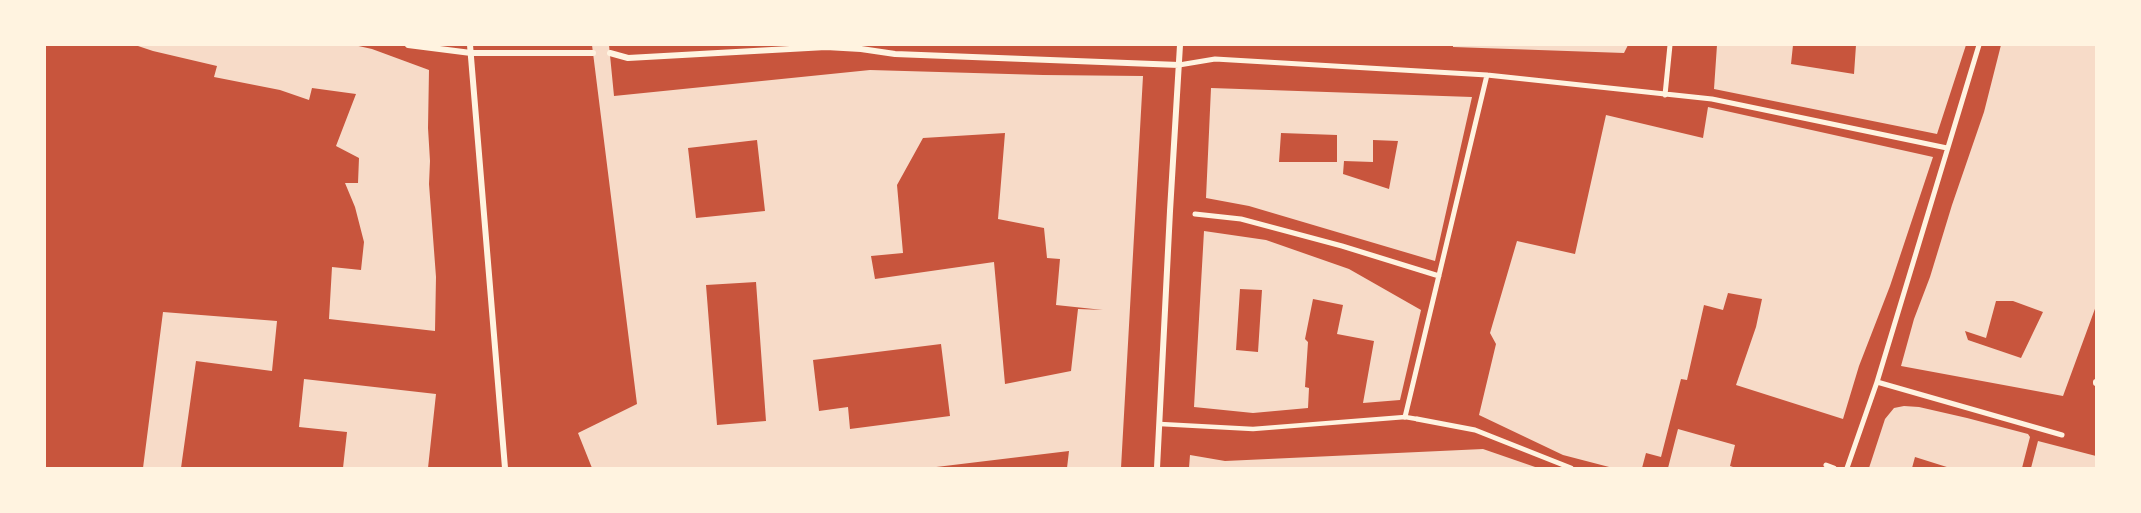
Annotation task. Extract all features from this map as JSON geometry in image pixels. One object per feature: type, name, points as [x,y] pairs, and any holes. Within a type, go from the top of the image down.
[{"type":"street","points":[[408,45],[593,53]]},
{"type":"street","points":[[1157,468],[1180,45]]},
{"type":"street","points":[[1665,95],[1670,45]]},
{"type":"street","points":[[1847,468],[1877,382],[1979,45]]},
{"type":"street","points":[[610,53],[628,58],[800,48],[862,47],[895,54],[1179,65],[1215,59],[1487,75],[1712,99],[1947,148]]},
{"type":"street","points":[[470,49],[505,468]]},
{"type":"street","points":[[1405,417],[1487,75]]},
{"type":"street","points":[[1195,214],[1240,219],[1342,246],[1439,276]]},
{"type":"street","points":[[1877,382],[2062,435]]},
{"type":"street","points":[[1417,418],[1475,430],[1570,468]]},
{"type":"street","points":[[1826,465],[1834,468]]},
{"type":"lane","points":[[1160,424],[1253,429],[1405,417],[1417,418]]},
{"type":"building","points":[[135,45],[354,45],[372,49],[429,70],[429,184],[436,277],[435,331],[329,319],[332,267],[361,270],[364,242],[355,207],[345,183],[358,183],[359,158],[336,146],[356,94],[312,88],[309,100],[280,90],[214,77],[217,66]]},
{"type":"building","points":[[592,45],[609,45],[614,96],[870,70],[1143,76],[1121,468],[1067,468],[1069,451],[928,468],[592,468],[578,433],[637,404]],"holes":[[[1005,133],[998,219],[1044,228],[1047,258],[1060,259],[1056,305],[1103,310],[1078,309],[1071,371],[1005,384],[994,262],[875,279],[871,256],[903,253],[897,185],[923,138]],[[757,140],[765,211],[696,218],[688,148]],[[756,282],[766,421],[717,425],[706,285]],[[941,344],[950,416],[850,429],[848,407],[819,411],[813,360]]]},
{"type":"building","points":[[1453,45],[1628,45],[1624,53],[1453,47]]},
{"type":"building","points":[[1717,45],[1793,45],[1791,64],[1854,74],[1856,45],[1966,45],[1937,134],[1714,89]]},
{"type":"building","points":[[2001,45],[2096,45],[2096,306],[2063,396],[1901,366],[1914,319],[1984,112]],"holes":[[[1996,301],[2013,301],[2043,312],[2021,358],[1968,340],[1965,331],[1986,338]]]},
{"type":"building","points":[[1211,88],[1472,97],[1435,261],[1249,206],[1206,198]],"holes":[[[1281,133],[1337,135],[1337,162],[1279,162]],[[1373,140],[1398,141],[1389,189],[1343,174],[1344,161],[1373,162]]]},
{"type":"building","points":[[1708,107],[1933,157],[1890,286],[1859,366],[1843,419],[1736,385],[1756,327],[1762,299],[1728,293],[1723,310],[1704,305],[1687,380],[1681,379],[1661,457],[1646,453],[1642,468],[1613,468],[1563,455],[1479,415],[1496,344],[1490,333],[1517,241],[1575,254],[1606,115],[1703,138]]},
{"type":"building","points":[[1204,231],[1266,240],[1349,269],[1421,310],[1400,400],[1363,403],[1374,341],[1337,334],[1343,305],[1313,299],[1305,339],[1308,342],[1305,387],[1309,388],[1308,408],[1253,413],[1194,407]],"holes":[[[1240,289],[1262,290],[1258,352],[1236,350]]]},
{"type":"building","points":[[163,312],[277,321],[272,371],[196,361],[181,468],[143,468]]},
{"type":"building","points":[[304,379],[436,394],[428,468],[343,468],[347,432],[299,427]]},
{"type":"building","points":[[1919,407],[2028,434],[2030,437],[2022,468],[1950,468],[1915,457],[1912,468],[1869,468],[1885,419],[1894,408]]},
{"type":"building","points":[[1678,429],[1735,445],[1730,466],[1736,468],[1668,468]]},
{"type":"building","points":[[2038,441],[2096,456],[2096,468],[2031,468]]},
{"type":"building","points":[[1483,449],[1538,468],[1189,468],[1190,455],[1225,461]]}]
